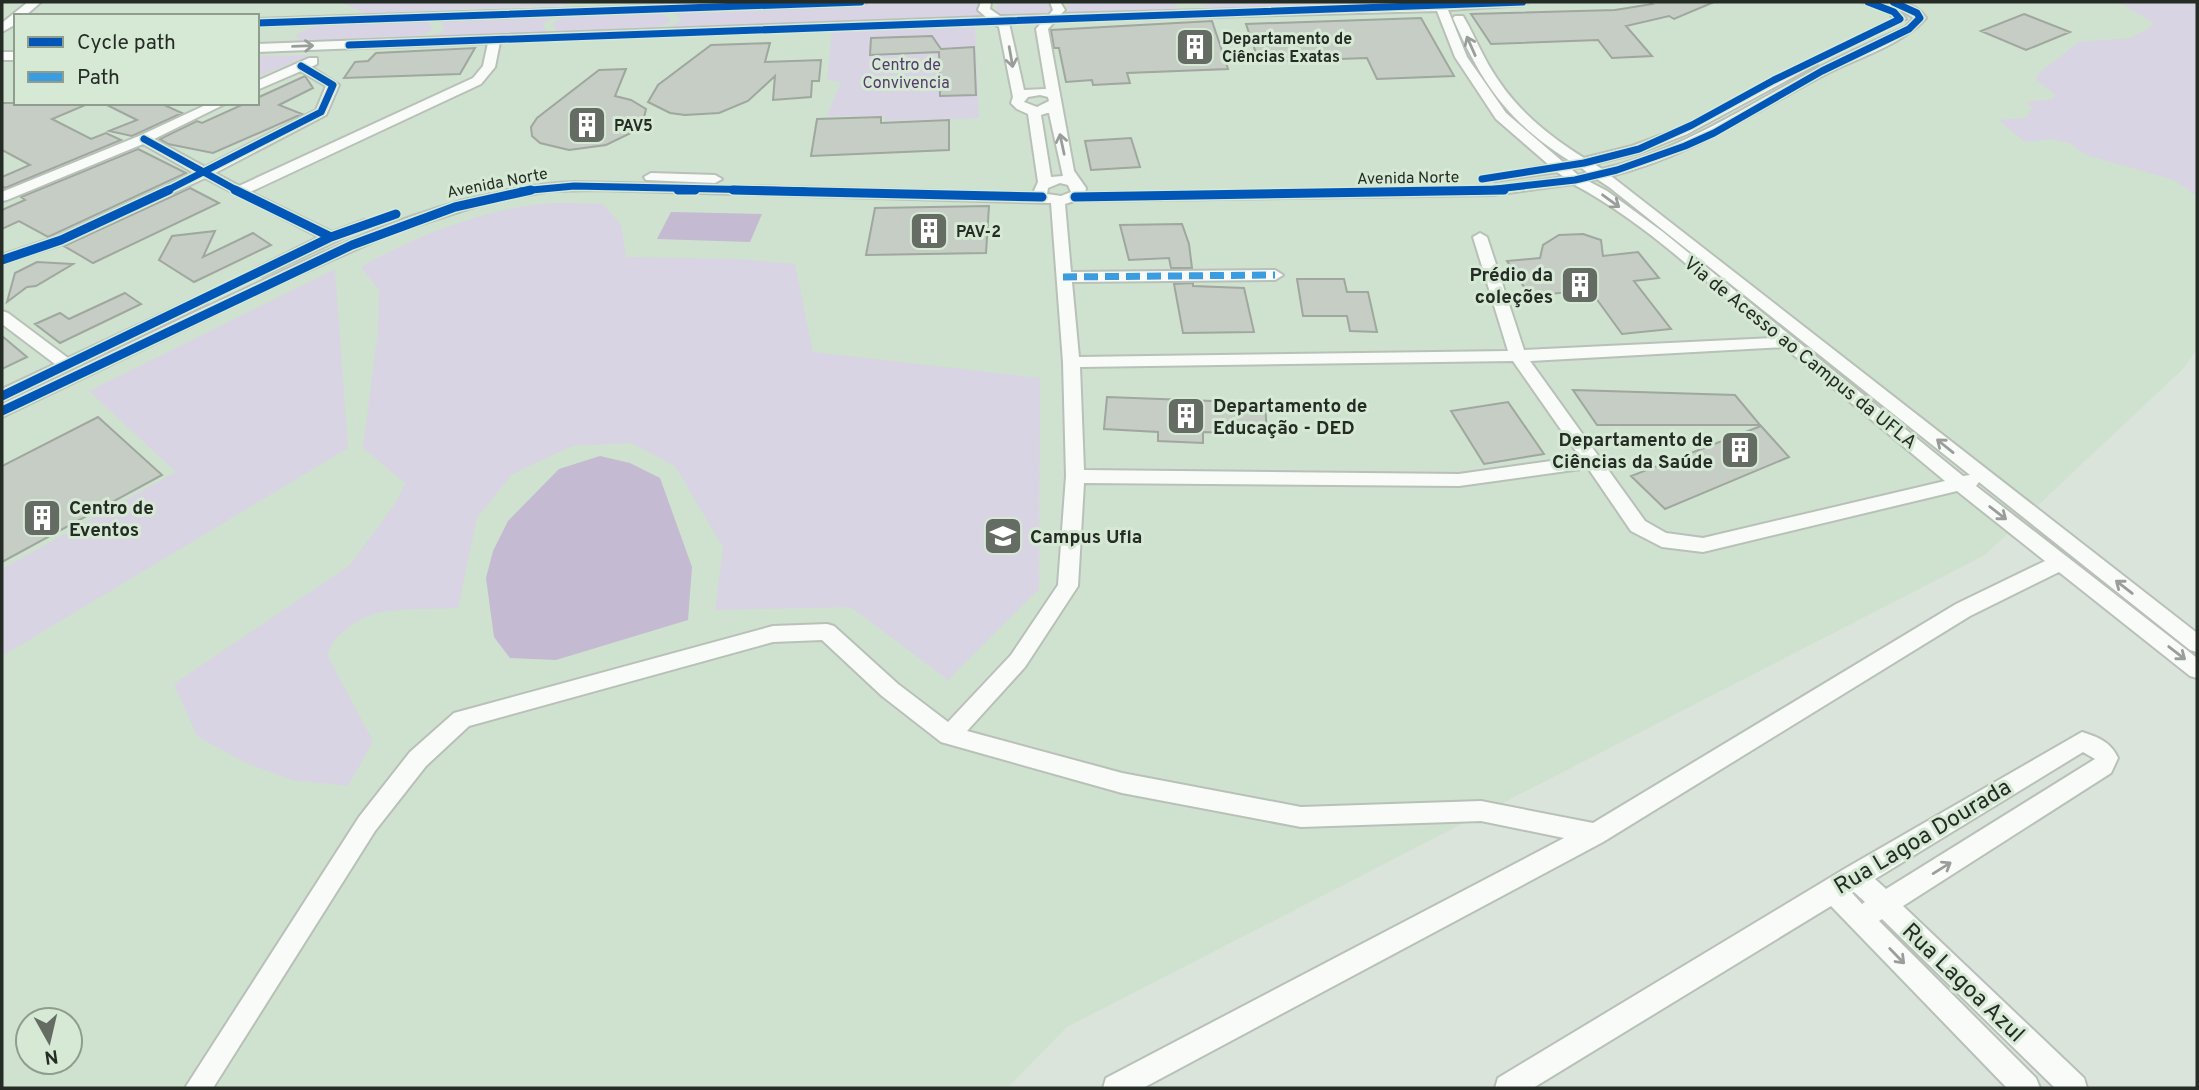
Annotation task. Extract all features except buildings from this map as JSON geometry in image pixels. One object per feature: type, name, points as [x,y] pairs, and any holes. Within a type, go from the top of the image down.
[{"type":"street","points":[[21,14],[35,2]]},
{"type":"street","points":[[590,2],[609,10]]},
{"type":"street","points":[[259,23],[861,2]]},
{"type":"street","points":[[986,2],[984,10],[1005,26],[1019,97],[1017,103],[1034,111],[1053,100]]},
{"type":"street","points":[[1055,2],[1059,10],[1042,29],[1053,100],[1068,171],[1075,188]]},
{"type":"street","points":[[259,48],[1523,2]]},
{"type":"street","name":"Avenida Norte","points":[[1075,188],[1432,182],[1497,178],[1584,163],[1639,149],[1692,125],[1774,80],[1900,19],[1894,12],[1868,2]]},
{"type":"street","name":"Avenida Norte","points":[[1075,188],[1442,192],[1493,191],[1575,180],[1652,159],[1714,133],[1810,77],[1909,29],[1920,18],[1917,13],[1893,2]]},
{"type":"street","points":[[1446,4],[1476,57],[1515,112]]},
{"type":"street","name":"Via de Acesso ao Campus da UFLA","points":[[1446,4],[1461,57],[1501,116],[1575,180],[1602,194],[1658,235],[1961,484],[2197,670]]},
{"type":"street","points":[[652,34],[675,21],[662,7]]},
{"type":"street","points":[[552,38],[547,26],[562,12]]},
{"type":"street","points":[[273,47],[272,36],[297,21]]},
{"type":"street","points":[[239,192],[477,81],[489,67],[494,41]]},
{"type":"street","points":[[259,85],[349,45]]},
{"type":"street","points":[[2,260],[61,240],[205,173],[321,112],[333,85],[301,66]]},
{"type":"street","points":[[1019,97],[1035,91],[1053,100]]},
{"type":"street","points":[[2,197],[144,139],[217,105]]},
{"type":"street","points":[[949,734],[1018,661],[1068,586],[1075,476],[1071,362],[1063,277],[1034,111]]},
{"type":"street","name":"Via de Acesso ao Campus da UFLA","points":[[1515,112],[1530,127],[1600,174],[2197,644]]},
{"type":"street","points":[[144,139],[239,192],[343,240]]},
{"type":"street","points":[[1047,191],[1059,179],[1075,188]]},
{"type":"street","name":"Avenida Norte","points":[[2,411],[343,240],[463,203],[530,189],[671,183],[678,192],[695,185],[1047,191]]},
{"type":"street","points":[[1047,191],[1075,188]]},
{"type":"street","points":[[1480,237],[1518,356],[1638,526],[1662,540],[1703,545],[1985,478]]},
{"type":"street","points":[[2,396],[317,245],[322,250],[343,240]]},
{"type":"street","points":[[1063,277],[1275,275]]},
{"type":"street","points":[[2,316],[66,365]]},
{"type":"street","points":[[1071,362],[1518,356],[1791,342]]},
{"type":"street","points":[[1075,476],[1459,480],[1593,461]]},
{"type":"street","points":[[1116,1088],[1595,834],[1963,610],[2061,562]]},
{"type":"street","points":[[198,1088],[367,824],[418,759],[462,719],[774,634],[827,632],[890,690],[949,734],[1122,783],[1301,817],[1481,811],[1595,834]]},
{"type":"street","name":"Rua Lagoa Dourada","points":[[1508,1088],[2082,741],[2101,750],[2106,758],[2103,766],[1884,905]]},
{"type":"street","name":"Rua Lagoa Azul","points":[[1855,876],[2074,1088]]},
{"type":"street","name":"Rua Lagoa Azul","points":[[1832,890],[2026,1088]]},
{"type":"street","points":[[1860,919],[1884,905]]},
{"type":"shaded area","name":"Campus Ufla","points":[[2,2],[2197,2],[2197,349],[2185,367],[1985,555],[1067,1027],[1007,1088],[2,1088]]},
{"type":"shaded area","points":[[671,212],[762,214],[750,242],[657,239]]},
{"type":"shaded area","points":[[600,456],[630,463],[660,478],[692,567],[688,620],[556,660],[510,658],[494,637],[486,578],[493,551],[508,521],[559,469]]},
{"type":"green space","points":[[340,2],[564,2],[571,5],[365,13]]},
{"type":"green space","points":[[980,2],[977,7],[986,17],[663,31],[682,20],[669,10]]},
{"type":"green space","points":[[998,2],[1048,2],[1053,8],[1047,15],[1001,16],[996,11]]},
{"type":"green space","points":[[1066,2],[1179,2],[1175,8],[1160,12],[1065,15],[1069,10]]},
{"type":"green space","points":[[1200,2],[1417,2],[1216,9],[1203,6]]},
{"type":"green space","points":[[2119,2],[2197,2],[2197,196],[2174,180],[2086,155],[2071,144],[2054,139],[2025,142],[1998,120],[2026,118],[2032,107],[2026,102],[2053,99],[2055,94],[2036,80],[2038,74],[2079,42],[2130,38],[2151,27],[2152,22]]},
{"type":"green space","points":[[660,11],[672,21],[650,32],[558,35],[553,24],[564,14]]},
{"type":"green space","points":[[556,14],[543,25],[548,36],[420,41],[445,30],[439,19]]},
{"type":"green space","points":[[428,19],[433,30],[410,41],[302,43],[295,35],[322,23]]},
{"type":"green space","name":"Centro de Convivencia","points":[[975,24],[979,118],[885,121],[884,116],[827,116],[841,82],[827,80],[832,30]]},
{"type":"green space","points":[[311,55],[259,76],[259,56]]},
{"type":"green space","points":[[541,204],[603,204],[621,225],[626,257],[737,259],[795,264],[813,352],[1040,378],[1039,589],[948,680],[851,607],[715,610],[723,547],[675,466],[631,443],[572,446],[512,474],[477,518],[458,608],[374,614],[352,625],[332,643],[328,657],[373,741],[348,786],[293,780],[246,763],[197,736],[174,684],[350,565],[397,501],[405,483],[363,448],[378,330],[379,291],[361,267],[422,237],[488,214]]},
{"type":"green space","points":[[335,269],[348,448],[2,656],[2,569],[176,472],[89,391]]},
{"type":"marked path","points":[[1063,277],[1275,275]]},
{"type":"cycle path","points":[[259,23],[861,2]]},
{"type":"cycle path","points":[[349,45],[1523,2]]},
{"type":"cycle path","points":[[1482,179],[1584,163],[1639,149],[1692,125],[1774,80],[1900,19],[1894,12],[1868,2]]},
{"type":"cycle path","points":[[1075,197],[1493,191],[1575,180],[1617,170],[1714,133],[1822,71],[1909,29],[1920,18],[1917,13],[1893,2]]},
{"type":"cycle path","points":[[2,260],[61,240],[205,173],[321,112],[333,85],[301,66]]},
{"type":"cycle path","points":[[144,139],[239,192],[331,237]]},
{"type":"cycle path","points":[[2,411],[352,245],[420,218],[527,190],[597,186],[1042,197]]},
{"type":"cycle path","points":[[2,396],[331,237],[396,214]]},
{"type":"place","name":"Departamento de Ciências Exatas","points":[[1195,47]]},
{"type":"place","name":"PAV5","points":[[587,125]]},
{"type":"place","name":"PAV-2","points":[[929,231]]},
{"type":"place","name":"Prédio da coleções","points":[[1580,285]]},
{"type":"place","name":"Departamento de Educação - DED","points":[[1186,416]]},
{"type":"place","name":"Departamento de Ciências da Saúde","points":[[1740,450]]},
{"type":"place","name":"Centro de Eventos","points":[[42,518]]},
{"type":"place","name":"Campus Ufla","points":[[1003,536]]}]
